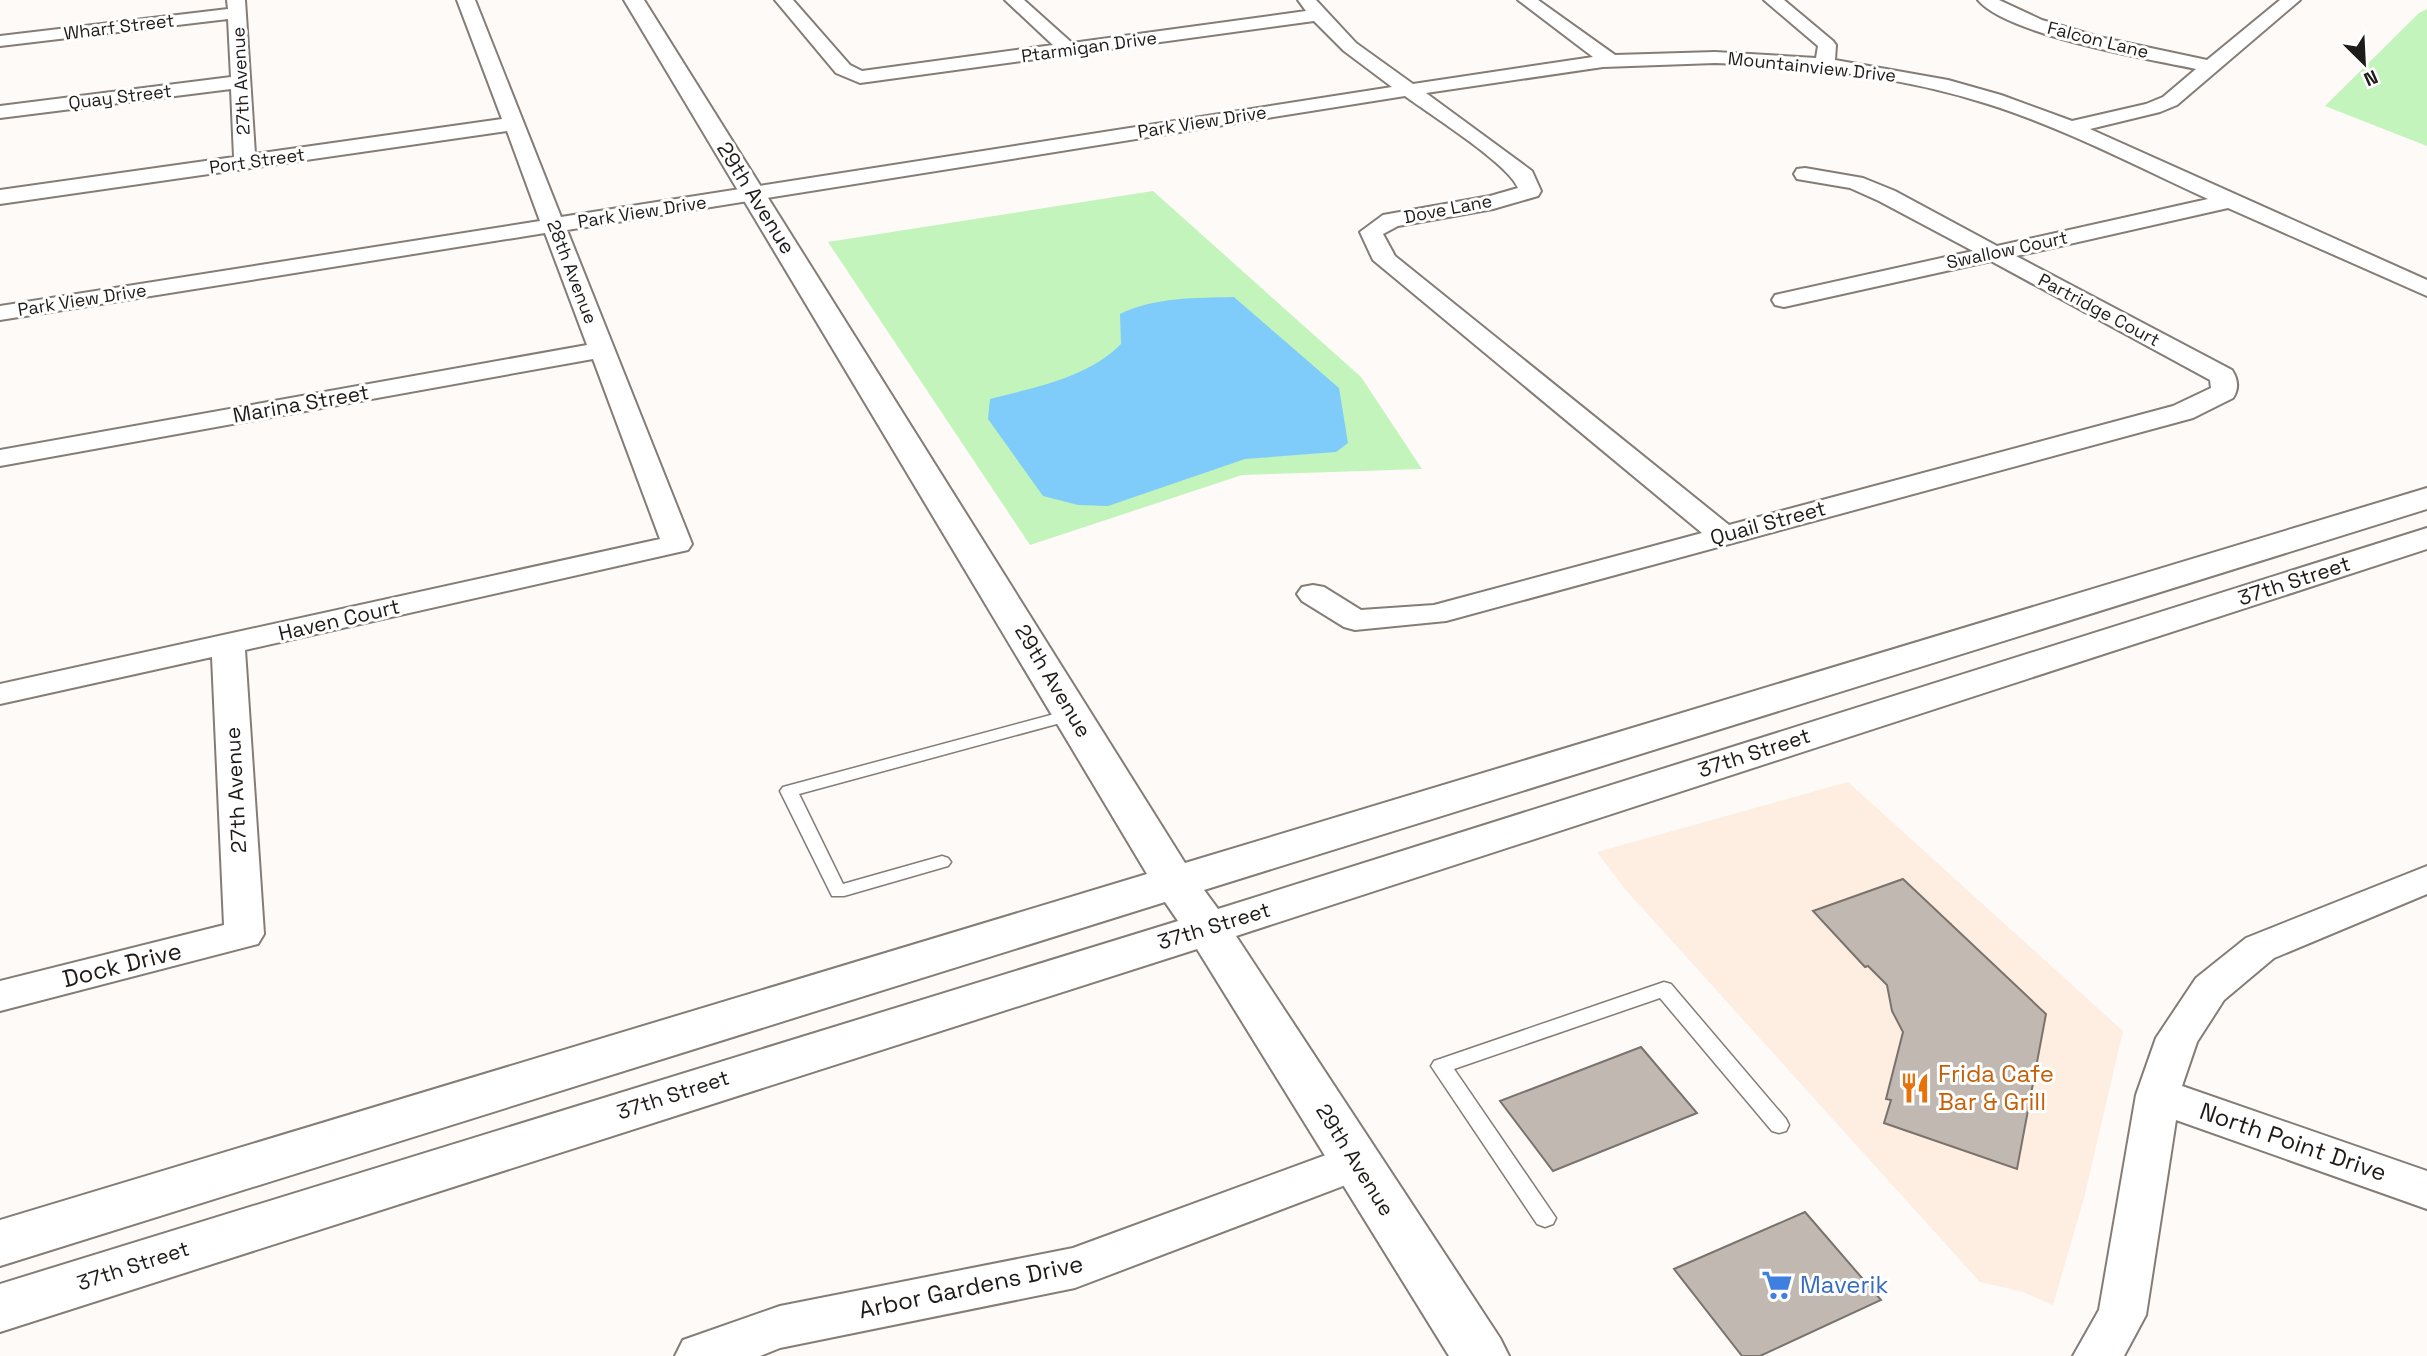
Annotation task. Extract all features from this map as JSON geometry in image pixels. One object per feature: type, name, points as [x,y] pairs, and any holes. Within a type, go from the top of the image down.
[{"type":"main road","name":"29th Avenue","points":[[634,0],[1175,883],[1207,928],[1480,1356]]},
{"type":"main road","name":"37th Street","points":[[0,1243],[2427,498]]},
{"type":"main road","name":"37th Street","points":[[0,1308],[1207,928],[2427,538]]},
{"type":"street","name":"28th Avenue","points":[[466,0],[677,544]]},
{"type":"street","name":"Ptarmigan Drive","points":[[784,0],[843,69],[860,77],[1068,49],[1313,8]]},
{"type":"street","points":[[1014,0],[1068,49]]},
{"type":"street","points":[[1527,0],[1608,59]]},
{"type":"street","points":[[1773,0],[1827,45],[1825,65]]},
{"type":"street","name":"Falcon Lane","points":[[1987,0],[2016,16],[2048,28],[2212,67]]},
{"type":"street","points":[[2070,128],[2170,101],[2290,0]]},
{"type":"street","name":"Wharf Street","points":[[0,41],[237,7]]},
{"type":"street","name":"27th Avenue","points":[[237,7],[245,162]]},
{"type":"street","name":"Dove Lane","points":[[1313,8],[1350,47],[1524,176],[1530,191],[1493,202],[1391,220],[1371,232],[1385,260],[1723,535]]},
{"type":"street","name":"Mountainview Drive","points":[[1409,89],[1608,59],[1720,58],[1825,65],[1905,77],[1994,99],[2070,128],[2427,289]]},
{"type":"street","name":"Quay Street","points":[[0,112],[240,82]]},
{"type":"street","name":"Park View Drive","points":[[0,313],[1409,89]]},
{"type":"street","name":"Port Street","points":[[0,197],[513,124]]},
{"type":"street","name":"Partridge Court","points":[[1805,174],[1866,187],[1962,235],[2223,376],[2224,392]]},
{"type":"street","name":"Swallow Court","points":[[1784,300],[2230,201]]},
{"type":"street","name":"Marina Street","points":[[0,458],[602,350]]},
{"type":"street","name":"Quail Street","points":[[1313,594],[1356,620],[1435,614],[2183,412],[2224,392]]},
{"type":"street","name":"Haven Court","points":[[0,694],[677,544]]},
{"type":"street","name":"27th Avenue","points":[[228,645],[244,934]]},
{"type":"street","points":[[2098,1356],[2122,1315],[2158,1095],[2177,1038],[2210,989],[2260,948],[2427,879]]},
{"type":"street","name":"Dock Drive","points":[[0,996],[244,934]]},
{"type":"street","name":"North Point Drive","points":[[2158,1095],[2224,1121],[2374,1168],[2427,1190]]},
{"type":"street","name":"Arbor Gardens Drive","points":[[700,1356],[780,1327],[1075,1268],[1356,1162]]},
{"type":"lane","points":[[943,862],[838,892],[789,791],[1073,714]]},
{"type":"lane","points":[[1545,1218],[1441,1066],[1664,989],[1779,1125]]},
{"type":"shaded area","points":[[1848,782],[2123,1031],[2084,1198],[2053,1305],[2023,1292],[1980,1282],[1625,889],[1597,852]]},
{"type":"green space","points":[[2427,9],[2427,146],[2325,106],[2419,13]]},
{"type":"green space","points":[[1153,191],[1361,377],[1422,469],[1242,475],[1030,545],[828,242]]},
{"type":"water","points":[[1234,297],[1339,388],[1348,443],[1336,452],[1245,459],[1108,506],[1078,505],[1043,496],[988,419],[990,399],[1060,380],[1093,365],[1121,344],[1120,314],[1133,308],[1176,300]]},
{"type":"building","points":[[1903,879],[2046,1014],[2017,1169],[1884,1123],[1891,1100],[1886,1099],[1903,1032],[1892,1011],[1887,985],[1868,966],[1865,967],[1813,911]]},
{"type":"building","points":[[1641,1047],[1697,1113],[1553,1171],[1500,1101]]},
{"type":"building","name":"Maverik","points":[[1805,1212],[1881,1300],[1760,1356],[1742,1356],[1674,1269]]},
{"type":"place","name":"Frida Cafe Bar & Grill","points":[[1915,1088]]},
{"type":"place","name":"Maverik","points":[[1777,1285]]}]
